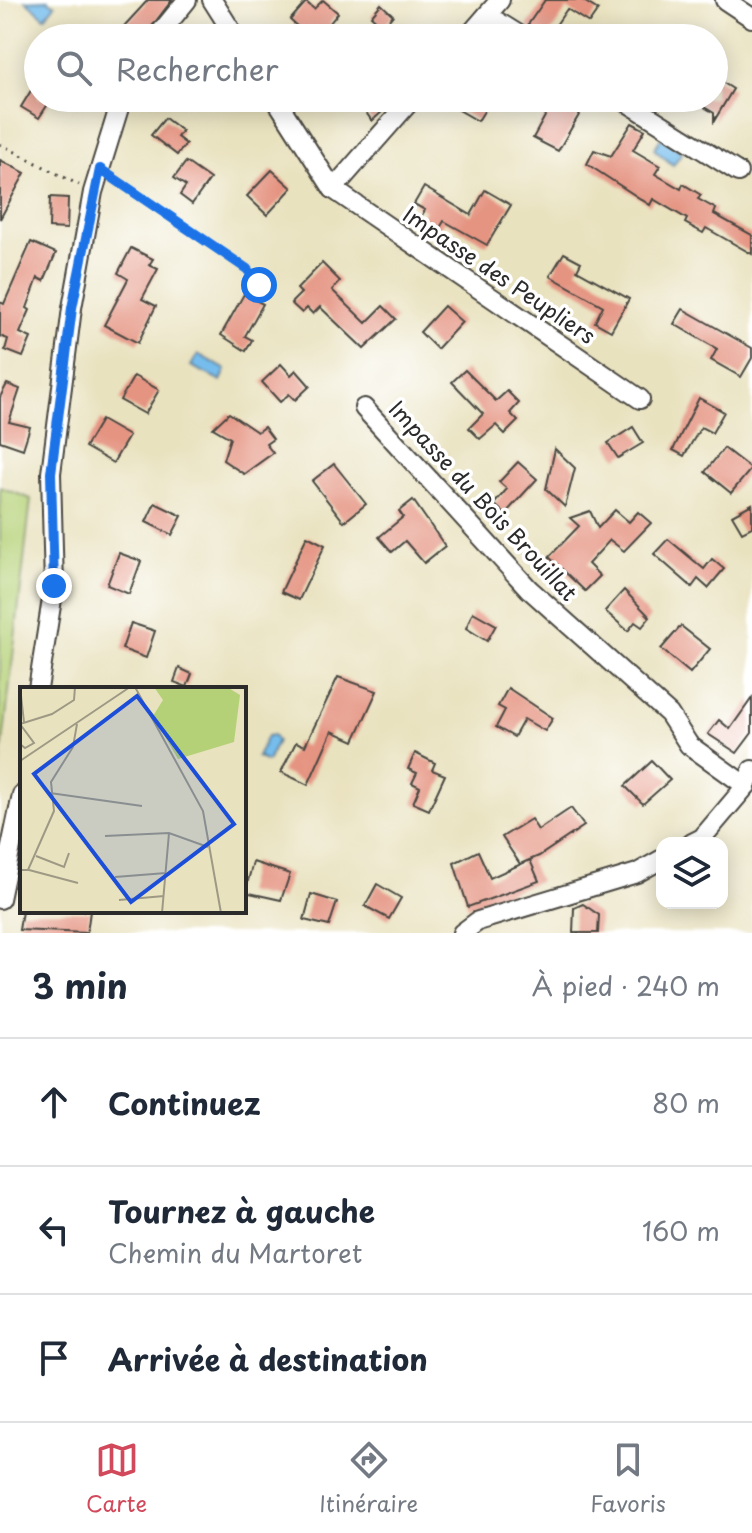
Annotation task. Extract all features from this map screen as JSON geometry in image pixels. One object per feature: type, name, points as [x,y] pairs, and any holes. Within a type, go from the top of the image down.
[{"type":"street","points":[[167,24],[187,0]]},
{"type":"street","points":[[212,0],[227,24]]},
{"type":"street","points":[[479,24],[500,0]]},
{"type":"street","points":[[725,0],[752,18]]},
{"type":"street","points":[[487,15],[501,24]]},
{"type":"street","points":[[38,687],[54,586],[51,473],[72,308],[93,192],[118,112]]},
{"type":"street","name":"Impasse des Peupliers","points":[[284,112],[333,189],[640,399]]},
{"type":"street","points":[[333,189],[401,112]]},
{"type":"street","points":[[642,112],[738,172]]},
{"type":"street","name":"Impasse du Bois Brouillat","points":[[364,408],[529,589],[669,714],[689,745],[749,778]]},
{"type":"street","points":[[703,837],[749,778]]},
{"type":"street","points":[[0,899],[20,804]]},
{"type":"street","points":[[462,933],[478,921],[637,873],[656,862]]},
{"type":"path","points":[[0,144],[93,192]]},
{"type":"path","points":[[100,169],[247,269],[259,285]]},
{"type":"green space","points":[[0,487],[31,499],[0,770]]},
{"type":"water","points":[[48,0],[55,5],[45,17],[26,1]]},
{"type":"water","points":[[661,138],[682,152],[673,165],[654,149]]},
{"type":"water","points":[[198,354],[226,370],[221,381],[191,366]]},
{"type":"water","points":[[273,735],[277,741],[267,762],[257,757],[267,736]]},
{"type":"building","points":[[148,0],[172,0],[154,24],[126,24]]},
{"type":"building","points":[[323,0],[338,13],[331,24],[294,24],[290,20],[306,2],[314,9]]},
{"type":"building","points":[[545,0],[582,0],[598,10],[589,23],[567,9],[557,24],[528,24]]},
{"type":"building","points":[[381,4],[393,15],[386,24],[380,24],[371,16]]},
{"type":"building","points":[[29,112],[43,112],[39,118]]},
{"type":"building","points":[[366,112],[382,112],[372,121]]},
{"type":"building","points":[[462,112],[483,112],[478,121]]},
{"type":"building","points":[[547,112],[581,112],[558,151],[533,138]]},
{"type":"building","points":[[165,118],[182,131],[177,137],[186,144],[177,155],[151,135]]},
{"type":"building","points":[[632,123],[645,130],[633,150],[660,166],[655,174],[681,189],[683,184],[701,195],[698,199],[716,209],[714,214],[752,235],[752,254],[706,228],[703,233],[685,223],[687,219],[653,199],[650,205],[587,164],[594,150],[611,156]]},
{"type":"building","points":[[0,160],[25,173],[0,219]]},
{"type":"building","points":[[186,162],[210,179],[192,204],[180,195],[186,186],[174,178]]},
{"type":"building","points":[[272,170],[292,188],[267,215],[247,196]]},
{"type":"building","points":[[424,187],[471,215],[485,190],[511,205],[487,245],[444,221],[437,233],[418,222],[425,210],[414,204]]},
{"type":"building","points":[[50,197],[68,198],[67,229],[49,228]]},
{"type":"building","points":[[31,242],[56,253],[44,281],[38,278],[27,308],[30,310],[20,333],[31,338],[23,357],[5,350],[8,339],[0,336],[0,302],[4,304]]},
{"type":"building","points":[[131,248],[153,259],[149,265],[158,269],[142,299],[156,306],[138,343],[104,325],[128,279],[118,273]]},
{"type":"building","points":[[564,253],[581,262],[577,270],[629,299],[611,331],[595,322],[603,306],[550,276]]},
{"type":"building","points":[[322,263],[340,281],[332,290],[366,323],[383,306],[396,319],[364,349],[320,307],[313,314],[307,308],[302,313],[291,303],[301,293],[297,289]]},
{"type":"building","points":[[244,294],[263,304],[245,336],[252,340],[246,351],[221,335]]},
{"type":"building","points":[[444,306],[462,322],[437,349],[420,332]]},
{"type":"building","points":[[683,309],[752,348],[752,358],[741,377],[711,360],[717,349],[674,324]]},
{"type":"building","points":[[281,364],[291,375],[296,370],[310,386],[295,400],[289,394],[280,402],[262,382]]},
{"type":"building","points":[[465,370],[496,401],[507,391],[519,403],[510,413],[518,421],[505,434],[496,425],[480,439],[469,428],[483,414],[452,382]]},
{"type":"building","points":[[134,376],[159,390],[145,414],[120,400]]},
{"type":"building","points":[[7,384],[20,389],[9,422],[30,427],[23,449],[0,441],[0,397]]},
{"type":"building","points":[[699,398],[724,412],[712,433],[701,427],[684,456],[673,450]]},
{"type":"building","points":[[229,413],[257,432],[264,427],[273,439],[266,444],[273,453],[244,474],[223,460],[230,438],[213,428]]},
{"type":"building","points":[[101,420],[129,436],[113,463],[85,447]]},
{"type":"building","points":[[633,427],[643,443],[618,458],[608,443]]},
{"type":"building","points":[[724,448],[751,469],[731,493],[705,472]]},
{"type":"building","points":[[555,449],[575,468],[565,507],[546,489]]},
{"type":"building","points":[[518,462],[537,479],[505,514],[494,504],[507,489],[499,482]]},
{"type":"building","points":[[334,464],[366,504],[344,522],[312,481]]},
{"type":"building","points":[[413,500],[445,546],[424,563],[405,541],[392,552],[379,537],[403,517],[399,511]]},
{"type":"building","points":[[155,503],[182,516],[172,535],[146,522]]},
{"type":"building","points":[[752,504],[752,527],[742,532],[732,515]]},
{"type":"building","points":[[615,510],[629,522],[638,512],[651,523],[624,551],[610,540],[588,564],[600,576],[585,591],[549,557],[579,526],[570,518],[590,511],[598,528]]},
{"type":"building","points":[[307,536],[325,545],[299,600],[281,592]]},
{"type":"building","points":[[668,539],[704,569],[712,559],[724,569],[708,588],[698,579],[692,587],[654,554]]},
{"type":"building","points":[[119,553],[141,561],[129,594],[107,585]]},
{"type":"building","points":[[624,590],[650,617],[642,627],[635,622],[628,631],[605,611]]},
{"type":"building","points":[[473,612],[496,625],[487,641],[466,628]]},
{"type":"building","points":[[131,623],[155,631],[146,658],[122,649]]},
{"type":"building","points":[[681,626],[710,649],[690,673],[661,649]]},
{"type":"building","points":[[179,668],[192,674],[187,687],[174,682]]},
{"type":"building","points":[[338,677],[377,691],[354,741],[332,731],[308,785],[281,772],[296,742],[305,746]]},
{"type":"building","points":[[508,688],[553,718],[545,731],[524,719],[514,737],[496,727],[505,710],[498,706]]},
{"type":"building","points":[[752,698],[752,733],[737,753],[708,734],[719,720],[730,729]]},
{"type":"building","points":[[415,753],[435,763],[432,770],[445,775],[429,810],[413,803],[420,787],[412,783],[417,773],[408,769]]},
{"type":"building","points":[[652,761],[670,780],[643,804],[625,786]]},
{"type":"building","points":[[571,808],[584,826],[539,856],[520,864],[502,837],[531,819],[538,830]]},
{"type":"building","points":[[478,851],[490,878],[530,860],[539,881],[468,907],[454,863]]},
{"type":"building","points":[[253,862],[290,874],[281,900],[246,892]]},
{"type":"building","points":[[377,884],[401,898],[389,919],[365,906]]},
{"type":"building","points":[[311,894],[337,902],[329,926],[304,920]]},
{"type":"building","points":[[583,904],[599,915],[598,933],[573,933],[574,908]]},
{"type":"building","points":[[22,913],[90,913],[87,933],[19,930]]},
{"type":"route","points":[[54,586],[51,473],[72,308],[100,169],[247,269],[259,285]]}]
